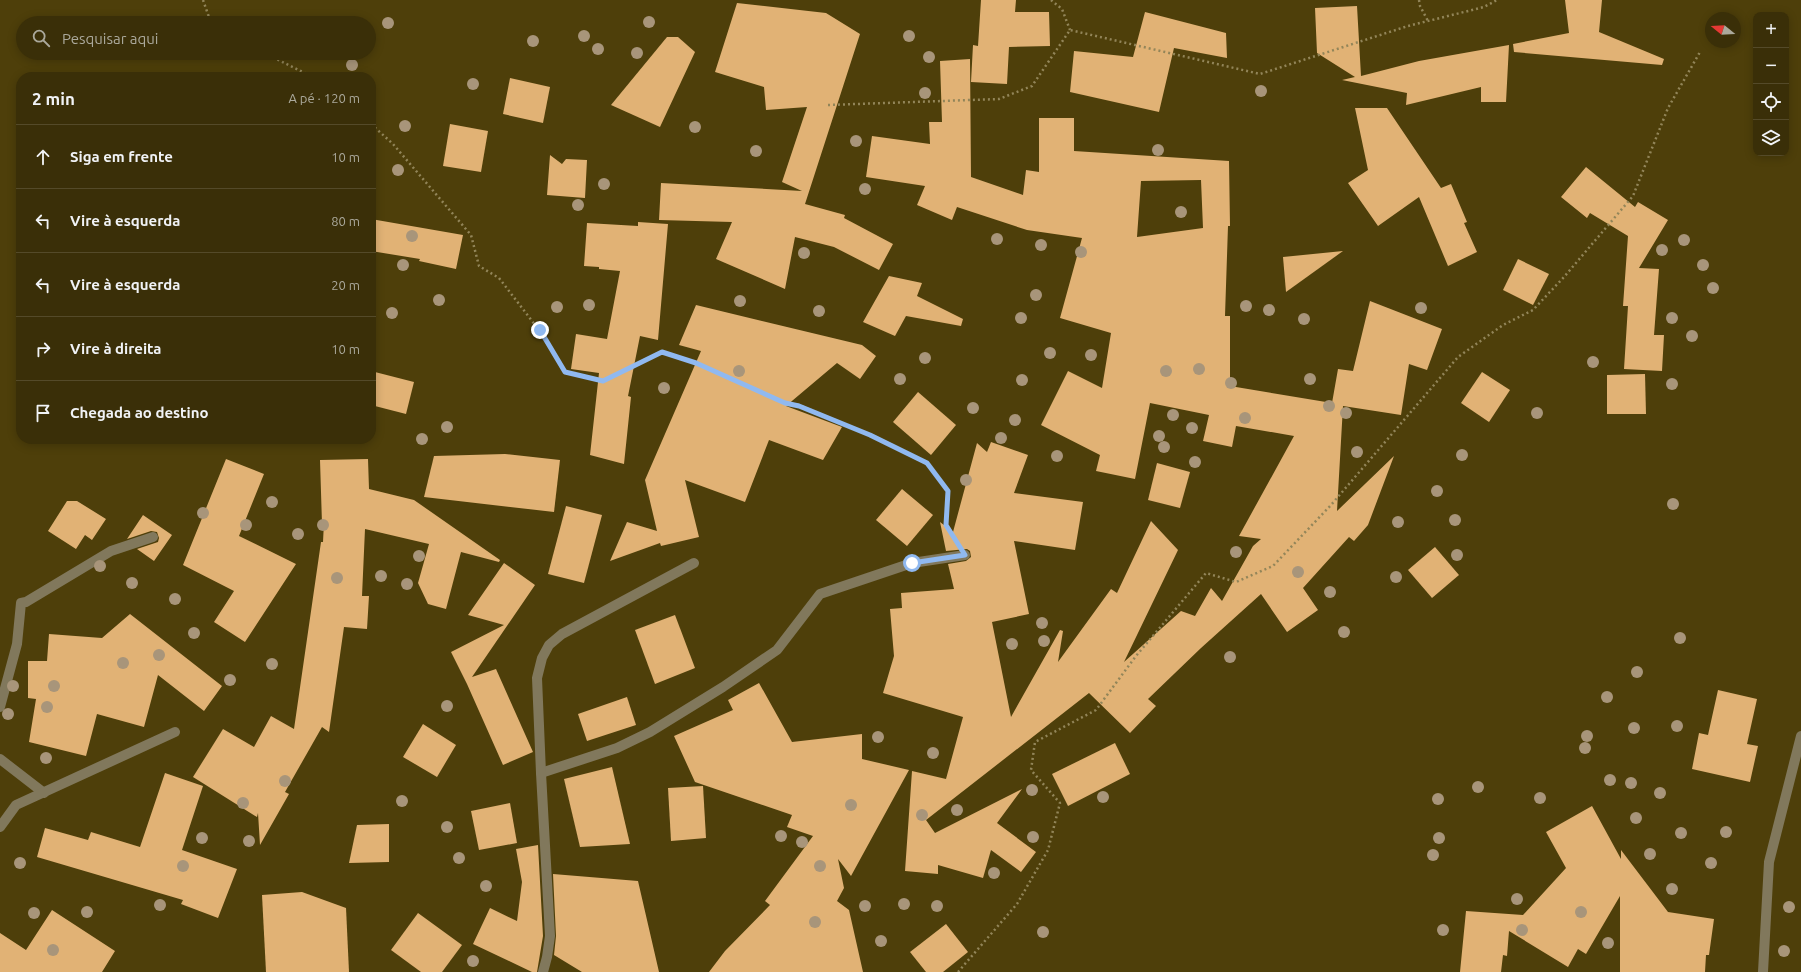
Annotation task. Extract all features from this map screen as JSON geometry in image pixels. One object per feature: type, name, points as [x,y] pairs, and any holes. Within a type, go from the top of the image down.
[{"type":"street","points":[[0,706],[17,644],[21,603],[26,602],[110,551],[153,537]]},
{"type":"street","points":[[541,773],[617,748],[650,732],[723,687],[777,650],[820,594],[912,563],[965,555]]},
{"type":"street","points":[[543,972],[548,957],[550,936],[541,773],[538,678],[542,658],[549,645],[562,634],[694,563]]},
{"type":"street","points":[[0,827],[16,805],[175,732]]},
{"type":"street","points":[[1762,972],[1769,862],[1801,736]]},
{"type":"street","points":[[0,758],[44,792]]},
{"type":"path","points":[[203,0],[209,16]]},
{"type":"path","points":[[1051,0],[1062,9],[1070,30]]},
{"type":"path","points":[[1418,0],[1428,21]]},
{"type":"path","points":[[1070,30],[1260,74],[1408,26],[1484,8],[1497,0]]},
{"type":"path","points":[[828,105],[999,99],[1032,86],[1070,30]]},
{"type":"path","points":[[958,972],[1017,904],[1048,850],[1060,803],[1031,770],[1035,742],[1096,710],[1136,656],[1206,573],[1236,582],[1273,566],[1331,505],[1458,357],[1503,325],[1533,310],[1564,277],[1633,196],[1668,108],[1700,52]]},
{"type":"path","points":[[278,60],[303,72]]},
{"type":"path","points":[[376,129],[393,144],[471,235],[479,266],[499,278],[540,330],[565,372],[603,381],[662,352],[696,363],[785,403],[799,406],[870,435],[927,463],[948,491],[946,525],[965,555]]},
{"type":"building","points":[[981,0],[1016,0],[1015,12],[1049,12],[1050,46],[1009,47],[1007,84],[971,82],[973,45],[978,46]]},
{"type":"building","points":[[1565,0],[1602,0],[1599,32],[1664,59],[1662,65],[1514,52],[1513,44],[1569,33]]},
{"type":"building","points":[[737,3],[826,13],[860,34],[805,204],[845,215],[844,218],[893,244],[879,270],[834,247],[795,237],[785,289],[716,259],[732,222],[659,220],[661,183],[802,191],[782,182],[807,107],[766,110],[764,87],[715,72]]},
{"type":"building","points":[[1357,6],[1361,76],[1419,61],[1509,45],[1506,102],[1481,102],[1481,87],[1406,105],[1407,93],[1342,80],[1355,77],[1317,53],[1315,8]]},
{"type":"building","points":[[1145,12],[1226,33],[1227,58],[1174,48],[1159,112],[1070,92],[1074,51],[1133,57]]},
{"type":"building","points":[[667,37],[678,37],[695,52],[660,127],[611,105]]},
{"type":"building","points":[[970,59],[971,177],[1023,195],[1026,170],[1039,172],[1039,118],[1074,118],[1074,151],[1229,161],[1230,226],[1228,226],[1225,316],[1230,316],[1230,386],[1332,403],[1338,369],[1353,371],[1370,301],[1442,329],[1427,370],[1409,364],[1401,415],[1343,406],[1337,511],[1394,456],[1368,525],[1354,541],[1349,537],[1303,588],[1318,610],[1287,632],[1261,594],[1201,648],[1148,699],[1156,706],[1130,733],[1089,693],[926,820],[935,833],[1022,789],[997,823],[1036,852],[1021,872],[991,850],[983,878],[938,865],[938,874],[905,871],[912,771],[946,779],[963,717],[883,693],[894,656],[890,609],[902,608],[901,593],[954,589],[948,564],[966,561],[971,557],[970,551],[967,549],[946,551],[940,522],[953,532],[977,443],[987,452],[991,442],[1028,455],[1014,493],[1083,502],[1075,550],[1014,541],[1029,614],[992,622],[1011,717],[1060,630],[1063,631],[1058,662],[1111,589],[1117,593],[1151,521],[1178,550],[1124,662],[1181,611],[1195,616],[1211,588],[1222,601],[1253,546],[1261,539],[1239,536],[1294,436],[1236,426],[1232,447],[1203,441],[1209,415],[1150,403],[1135,479],[1096,471],[1100,455],[1041,425],[1068,371],[1102,388],[1111,333],[1060,318],[1082,238],[1027,230],[957,207],[952,220],[917,205],[925,186],[866,177],[872,136],[930,144],[929,122],[942,122],[940,61]],"holes":[[[1201,180],[1203,228],[1137,237],[1141,181]]]},
{"type":"building","points":[[510,78],[550,87],[543,123],[503,114]]},
{"type":"building","points":[[1355,108],[1387,108],[1441,188],[1451,184],[1467,222],[1464,223],[1477,252],[1448,266],[1419,197],[1378,226],[1348,183],[1368,170]]},
{"type":"building","points":[[450,124],[488,131],[481,172],[443,166]]},
{"type":"building","points":[[550,155],[562,164],[566,159],[587,160],[585,198],[547,195]]},
{"type":"building","points":[[1586,167],[1635,207],[1638,202],[1668,220],[1639,268],[1659,269],[1654,335],[1664,335],[1662,371],[1624,369],[1628,306],[1623,306],[1628,236],[1590,213],[1587,218],[1561,197]]},
{"type":"building","points":[[376,220],[463,235],[456,269],[419,261],[420,259],[376,252]]},
{"type":"building","points":[[638,222],[668,224],[658,340],[640,336],[628,396],[631,397],[624,464],[590,455],[599,373],[571,369],[576,334],[607,339],[620,271],[584,266],[587,223],[638,226]]},
{"type":"building","points":[[1343,251],[1286,292],[1283,257]]},
{"type":"building","points":[[1518,259],[1549,274],[1533,305],[1503,290]]},
{"type":"building","points":[[889,276],[922,283],[917,296],[963,319],[961,326],[906,316],[895,336],[863,322]]},
{"type":"building","points":[[696,305],[862,345],[876,356],[860,379],[837,363],[786,406],[842,427],[823,460],[769,440],[745,502],[685,480],[699,537],[661,546],[660,543],[610,561],[627,522],[657,531],[645,480],[701,351],[679,345]]},
{"type":"building","points":[[376,372],[414,382],[406,414],[376,406]]},
{"type":"building","points":[[1482,372],[1510,390],[1489,422],[1461,403]]},
{"type":"building","points":[[1645,374],[1646,414],[1607,414],[1607,375]]},
{"type":"building","points":[[918,392],[956,425],[931,455],[893,422]]},
{"type":"building","points":[[505,454],[560,460],[554,512],[424,497],[434,456]]},
{"type":"building","points":[[226,459],[264,474],[239,536],[296,564],[245,642],[214,622],[234,591],[183,565]]},
{"type":"building","points":[[368,459],[369,489],[414,500],[500,560],[499,562],[461,552],[446,609],[428,604],[418,583],[429,544],[365,529],[362,596],[369,596],[367,629],[344,627],[329,732],[322,727],[285,792],[289,794],[260,845],[258,813],[257,817],[193,777],[223,729],[254,747],[271,716],[294,729],[321,542],[323,542],[324,522],[322,524],[320,460]]},
{"type":"building","points":[[1157,463],[1190,472],[1180,508],[1148,500]]},
{"type":"building","points":[[902,489],[933,515],[907,546],[876,520]]},
{"type":"building","points":[[67,501],[77,501],[106,519],[92,540],[85,535],[76,549],[48,531]]},
{"type":"building","points":[[566,506],[602,515],[584,583],[548,574]]},
{"type":"building","points":[[143,515],[172,535],[154,561],[137,549],[158,542],[159,538],[157,532],[151,531],[127,539]]},
{"type":"building","points":[[1435,547],[1459,575],[1432,598],[1408,570]]},
{"type":"building","points":[[504,563],[535,585],[472,677],[496,669],[533,752],[503,765],[451,652],[504,625],[468,615]]},
{"type":"building","points":[[130,614],[222,686],[204,711],[158,675],[144,727],[97,714],[86,756],[29,742],[36,699],[28,698],[28,661],[47,661],[49,634],[102,638]]},
{"type":"building","points":[[675,615],[695,668],[655,684],[635,630]]},
{"type":"building","points":[[759,683],[792,742],[862,734],[862,759],[909,770],[851,876],[838,859],[844,888],[837,901],[849,910],[863,972],[709,972],[725,951],[770,905],[765,901],[813,836],[787,827],[792,815],[695,782],[674,736],[733,710],[728,700]]},
{"type":"building","points":[[1718,690],[1757,699],[1747,744],[1758,746],[1750,782],[1692,769],[1699,733],[1708,735]]},
{"type":"building","points":[[627,697],[636,725],[587,741],[578,714]]},
{"type":"building","points":[[423,724],[456,745],[437,777],[403,757]]},
{"type":"building","points":[[1115,743],[1130,774],[1068,806],[1052,774]]},
{"type":"building","points":[[612,767],[630,844],[580,847],[564,779]]},
{"type":"building","points":[[165,773],[203,786],[182,850],[237,869],[218,918],[181,904],[183,900],[37,857],[45,828],[88,840],[91,832],[140,847]]},
{"type":"building","points":[[703,786],[706,838],[671,841],[668,788]]},
{"type":"building","points":[[510,803],[517,843],[479,850],[471,811]]},
{"type":"building","points":[[1592,806],[1621,859],[1621,850],[1668,912],[1714,919],[1709,955],[1706,955],[1705,972],[1620,972],[1620,896],[1586,954],[1578,949],[1568,967],[1509,931],[1507,956],[1503,955],[1501,972],[1460,972],[1466,911],[1523,915],[1566,868],[1546,832]]},
{"type":"building","points":[[389,824],[389,862],[349,863],[357,825]]},
{"type":"building","points":[[538,845],[543,936],[537,972],[532,972],[473,944],[490,908],[517,921],[522,882],[516,849]]},
{"type":"building","points":[[553,874],[638,881],[659,972],[582,972],[554,955],[556,936]]},
{"type":"building","points":[[302,892],[346,908],[349,972],[266,972],[262,895]]},
{"type":"building","points":[[52,910],[115,951],[102,972],[0,972],[0,933],[26,950]]},
{"type":"building","points":[[418,913],[462,945],[442,972],[421,972],[391,950]]},
{"type":"building","points":[[946,924],[968,952],[943,972],[926,972],[910,952]]},
{"type":"route","points":[[540,330],[565,372],[603,381],[662,352],[696,363],[785,403],[799,406],[870,435],[927,463],[948,491],[946,525],[965,555],[912,563]]}]
